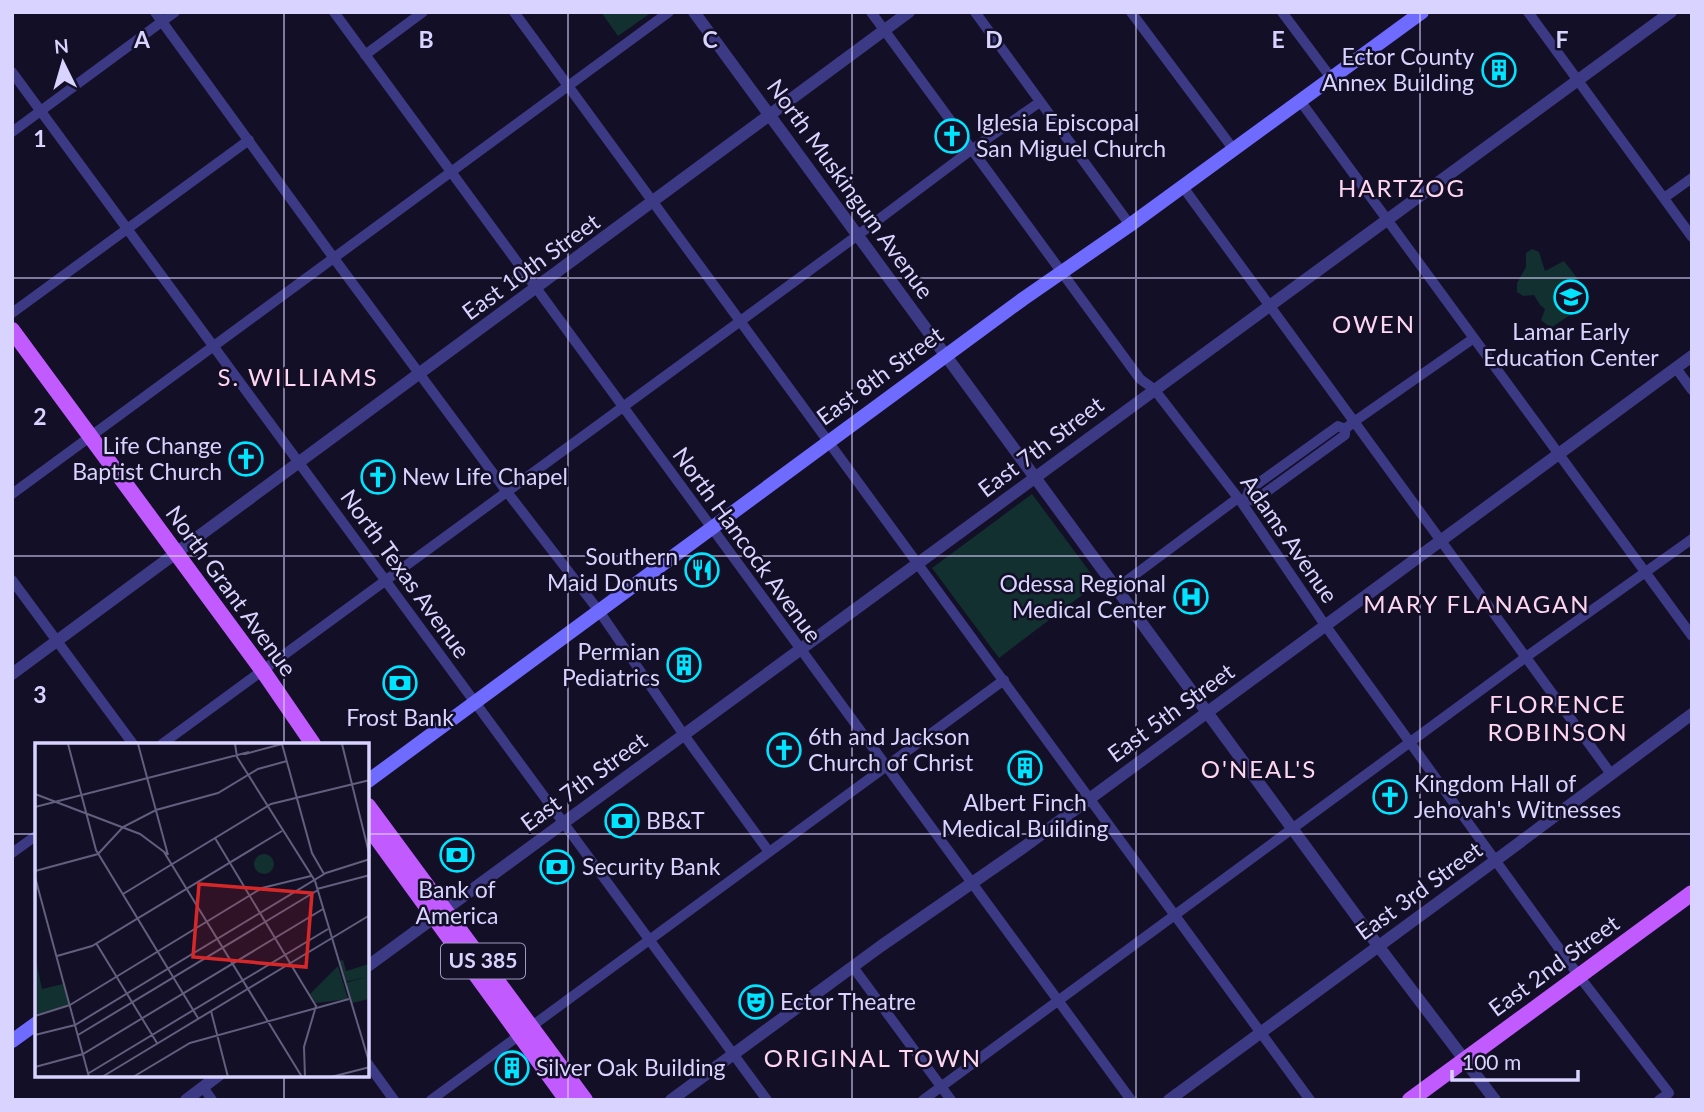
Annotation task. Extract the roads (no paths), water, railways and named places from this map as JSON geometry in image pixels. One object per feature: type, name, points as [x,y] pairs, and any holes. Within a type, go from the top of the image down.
[{"type":"main road","name":"East 8th Street","points":[[369,780],[1062,271],[1183,187],[1422,12]]},
{"type":"main road","name":"North Grant Avenue","points":[[12,330],[263,671],[312,743]]},
{"type":"main road","name":"US 385","points":[[369,807],[439,912],[524,1029],[585,1100]]},
{"type":"main road","name":"US 385","points":[[369,827],[439,912]]},
{"type":"main road","name":"East 2nd Street","points":[[1410,1100],[1692,893]]},
{"type":"main road","points":[[12,1041],[35,1024]]},
{"type":"main road","name":"US 385","points":[[524,1029],[567,1100]]},
{"type":"street","points":[[155,12],[507,492],[599,611],[769,852]]},
{"type":"street","points":[[12,132],[175,12]]},
{"type":"street","name":"North Hancock Avenue","points":[[334,12],[1131,1100]]},
{"type":"street","points":[[365,55],[423,12]]},
{"type":"street","points":[[514,12],[1310,1100]]},
{"type":"street","points":[[12,494],[668,12]]},
{"type":"street","name":"North Muskingum Avenue","points":[[694,12],[1379,947],[1495,1100]]},
{"type":"street","name":"Adams Avenue","points":[[871,12],[1140,379],[1154,389],[1242,500],[1325,625],[1579,976],[1669,1093],[1659,1100]]},
{"type":"street","name":"East 10th Street","points":[[12,674],[909,12]]},
{"type":"street","points":[[975,12],[1130,225]]},
{"type":"street","points":[[1130,12],[1234,150]]},
{"type":"street","points":[[1282,12],[1332,79]]},
{"type":"street","points":[[1528,12],[1692,237]]},
{"type":"street","name":"East 7th Street","points":[[369,965],[1671,12]]},
{"type":"street","name":"North Texas Avenue","points":[[12,72],[766,1100]]},
{"type":"street","points":[[163,743],[1040,102]]},
{"type":"street","points":[[1301,102],[1692,636]]},
{"type":"street","points":[[12,313],[249,140]]},
{"type":"street","points":[[1664,198],[1692,178]]},
{"type":"street","points":[[1183,187],[1611,774]]},
{"type":"street","points":[[1117,589],[1242,500],[1249,490],[1338,426],[1345,429],[1474,338]]},
{"type":"street","name":"East 5th Street","points":[[671,1100],[1089,799],[1692,356]]},
{"type":"street","points":[[1676,368],[1692,390]]},
{"type":"street","points":[[923,1100],[1526,657],[1692,540]]},
{"type":"street","points":[[12,580],[132,743]]},
{"type":"street","points":[[431,1100],[524,1029],[1003,680]]},
{"type":"street","name":"East 3rd Street","points":[[1170,1100],[1692,713]]},
{"type":"street","points":[[12,853],[35,836]]},
{"type":"street","points":[[853,967],[951,1100]]},
{"type":"street","points":[[369,1064],[394,1100]]},
{"type":"street","points":[[186,1100],[216,1077]]},
{"type":"street","points":[[203,1087],[212,1100]]},
{"type":"place","name":"Ector County Annex Building","points":[[1499,70]]},
{"type":"place","name":"Iglesia Episcopal San Miguel Church","points":[[952,136]]},
{"type":"place","name":"Lamar Early Education Center","points":[[1571,297]]},
{"type":"place","name":"Life Change Baptist Church","points":[[246,459]]},
{"type":"place","name":"New Life Chapel","points":[[378,477]]},
{"type":"place","name":"Southern Maid Donuts","points":[[702,570]]},
{"type":"place","name":"Odessa Regional Medical Center","points":[[1191,597]]},
{"type":"place","name":"Permian Pediatrics","points":[[684,665]]},
{"type":"place","name":"Frost Bank","points":[[400,683]]},
{"type":"place","name":"6th and Jackson Church of Christ","points":[[784,750]]},
{"type":"place","name":"Albert Finch Medical Building","points":[[1025,768]]},
{"type":"place","name":"Kingdom Hall of Jehovah's Witnesses","points":[[1390,797]]},
{"type":"place","name":"BB&T","points":[[622,821]]},
{"type":"place","name":"Bank of America","points":[[457,855]]},
{"type":"place","name":"Security Bank","points":[[557,867]]},
{"type":"place","name":"Ector Theatre","points":[[756,1002]]},
{"type":"place","name":"Silver Oak Building","points":[[512,1068]]},
{"type":"district","name":"HARTZOG","points":[[1402,189]]},
{"type":"district","name":"OWEN","points":[[1374,325]]},
{"type":"district","name":"S. WILLIAMS","points":[[298,378]]},
{"type":"district","name":"MARY FLANAGAN","points":[[1477,605]]},
{"type":"district","name":"FLORENCE ROBINSON","points":[[1558,719]]},
{"type":"district","name":"O'NEAL'S","points":[[1259,770]]},
{"type":"district","name":"ORIGINAL TOWN","points":[[873,1059]]}]
